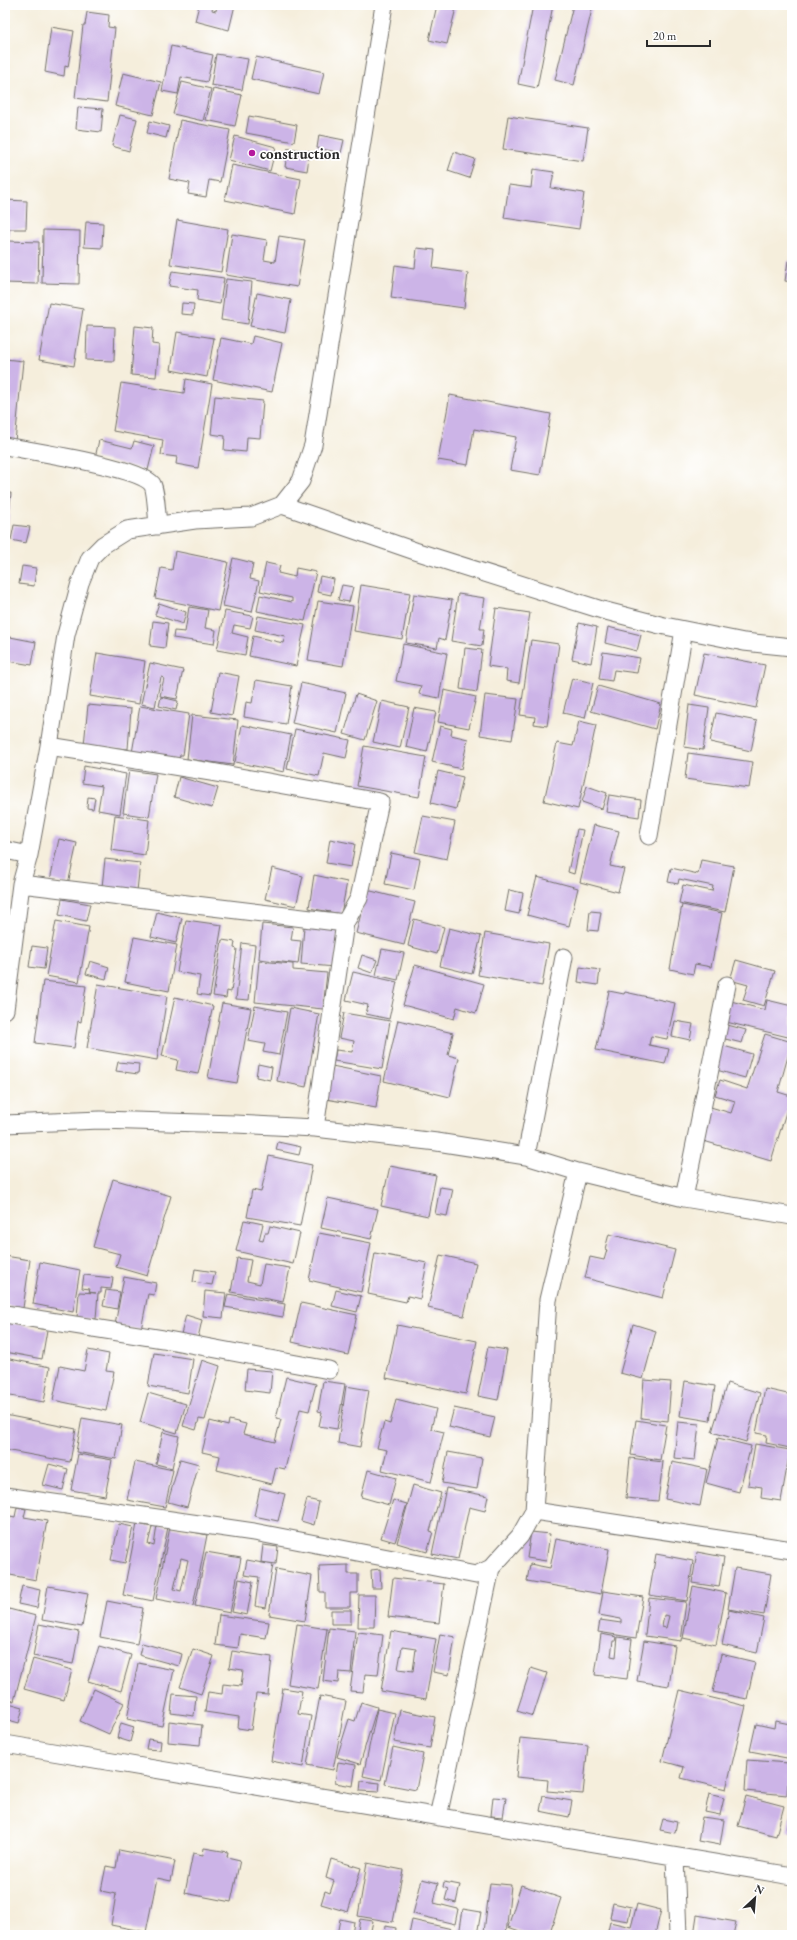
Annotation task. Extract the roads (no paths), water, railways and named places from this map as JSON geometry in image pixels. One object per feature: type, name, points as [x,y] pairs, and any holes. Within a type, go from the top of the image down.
[{"type":"street","points":[[5,1010],[21,884],[29,855],[49,746],[66,635],[80,583],[90,558],[103,544],[127,530],[195,520],[251,516],[282,505],[301,481],[313,445],[384,5]]},
{"type":"street","points":[[5,446],[124,470],[146,478],[153,485],[158,526]]},
{"type":"street","points":[[282,505],[415,551],[602,610],[684,630],[744,642],[792,647]]},
{"type":"street","points":[[648,836],[684,630]]},
{"type":"street","points":[[49,746],[211,772],[380,802],[359,898],[345,923],[315,1128]]},
{"type":"street","points":[[5,850],[29,855]]},
{"type":"street","points":[[21,884],[345,923]]},
{"type":"street","points":[[526,1156],[564,957]]},
{"type":"street","points":[[684,1198],[728,985]]},
{"type":"street","points":[[5,1124],[100,1120],[315,1128],[437,1142],[526,1156],[578,1172],[684,1198],[792,1216]]},
{"type":"street","points":[[5,1496],[254,1532],[476,1575],[491,1568],[520,1536],[534,1511],[548,1300],[578,1172]]},
{"type":"street","points":[[5,1314],[163,1339],[329,1370]]},
{"type":"street","points":[[534,1511],[792,1550]]},
{"type":"street","points":[[438,1817],[491,1568]]},
{"type":"street","points":[[5,1744],[792,1876]]},
{"type":"street","points":[[675,1857],[678,1935]]},
{"type":"place","name":"construction","points":[[252,153]]}]
